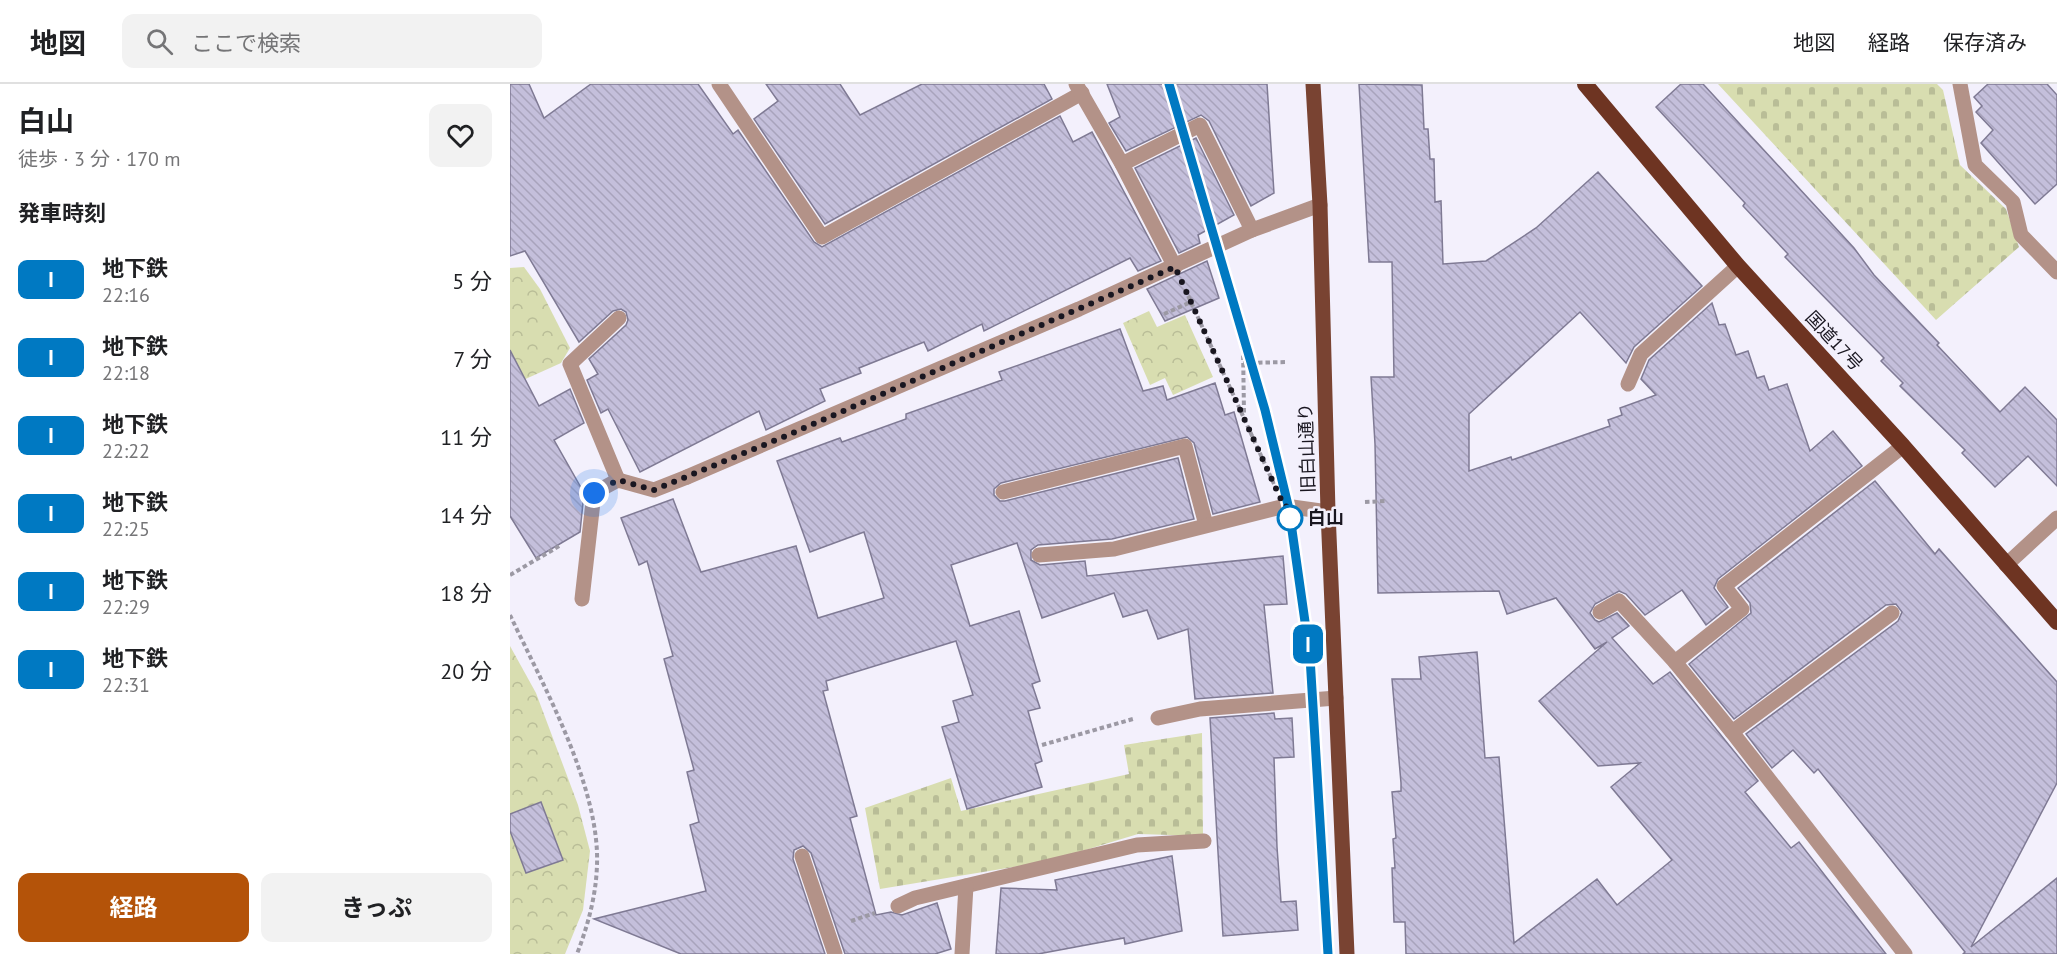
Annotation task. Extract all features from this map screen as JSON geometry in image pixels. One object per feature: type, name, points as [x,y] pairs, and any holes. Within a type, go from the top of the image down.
[{"type":"highway","name":"国道17号","points":[[1585,84],[1738,266],[1903,446],[2057,622]]},
{"type":"main road","name":"旧白山通り","points":[[1312,84],[1320,205],[1328,512],[1347,954]]},
{"type":"street","points":[[719,84],[822,237],[1079,89],[1122,164],[1175,267]]},
{"type":"street","points":[[1960,84],[1975,165],[2013,202],[2021,235],[2057,272]]},
{"type":"street","points":[[1122,164],[1200,125],[1252,230]]},
{"type":"street","points":[[582,599],[594,493],[618,480],[654,490],[1175,267],[1252,230],[1320,205]]},
{"type":"street","points":[[1628,384],[1641,354],[1738,266]]},
{"type":"street","points":[[618,480],[570,364],[620,318]]},
{"type":"street","points":[[1003,492],[1185,446],[1206,525]]},
{"type":"street","points":[[1675,662],[1742,609],[1724,586],[1903,446]]},
{"type":"street","points":[[1039,555],[1114,549],[1284,506],[1328,512]]},
{"type":"street","points":[[2006,566],[2057,518]]},
{"type":"street","points":[[1600,612],[1619,601],[1675,662],[1905,954]]},
{"type":"street","points":[[1732,732],[1892,613]]},
{"type":"street","points":[[1158,718],[1200,709],[1336,698]]},
{"type":"street","points":[[898,906],[915,898],[1137,845],[1204,841]]},
{"type":"street","points":[[802,856],[835,954]]},
{"type":"street","points":[[962,954],[966,886]]},
{"type":"path","points":[[1175,267],[1284,506]]},
{"type":"path","points":[[1164,314],[1191,302]]},
{"type":"path","points":[[1242,348],[1244,417]]},
{"type":"path","points":[[1243,363],[1288,362]]},
{"type":"path","points":[[1365,502],[1386,501]]},
{"type":"path","points":[[510,615],[573,754],[592,819],[597,864],[590,919],[577,954]]},
{"type":"path","points":[[1042,745],[1132,719],[1158,718]]},
{"type":"path","points":[[827,928],[898,906]]},
{"type":"green space","points":[[1718,84],[1937,84],[1943,90],[1960,165],[2006,209],[2019,247],[1936,320]]},
{"type":"green space","points":[[524,267],[540,289],[570,348],[561,363],[510,386],[510,268]]},
{"type":"green space","points":[[1149,311],[1157,327],[1185,315],[1213,377],[1173,395],[1165,378],[1150,385],[1123,323]]},
{"type":"green space","points":[[510,646],[536,693],[578,805],[590,851],[583,910],[565,954],[510,954]]},
{"type":"green space","points":[[1202,733],[1203,836],[1138,834],[1049,861],[880,889],[865,808],[951,778],[961,811],[1129,774],[1124,745]]},
{"type":"building","points":[[510,84],[529,84],[544,118],[591,84],[698,84],[733,134],[738,130],[814,242],[822,247],[1060,116],[1073,142],[1092,132],[1161,261],[1138,271],[1130,258],[984,331],[982,324],[928,351],[924,342],[859,368],[861,373],[820,389],[825,401],[766,430],[759,411],[640,472],[608,409],[601,413],[587,380],[598,374],[589,359],[626,325],[628,320],[626,312],[621,309],[613,311],[579,342],[525,251],[510,256]]},
{"type":"building","points":[[766,84],[840,84],[860,115],[922,84],[1044,84],[1052,99],[825,224],[754,119],[778,101]]},
{"type":"building","points":[[1107,84],[1267,84],[1274,193],[1251,206],[1209,121],[1201,115],[1126,151],[1109,123],[1120,117]]},
{"type":"building","points":[[1359,84],[1422,85],[1424,129],[1428,129],[1430,159],[1434,159],[1435,202],[1441,201],[1443,264],[1486,261],[1536,228],[1598,172],[1702,286],[1634,347],[1626,363],[1580,312],[1469,414],[1469,471],[1511,457],[1512,460],[1610,426],[1608,420],[1622,415],[1620,408],[1656,395],[1641,379],[1649,360],[1712,303],[1719,325],[1725,324],[1736,355],[1748,351],[1757,378],[1764,376],[1769,390],[1787,384],[1810,451],[1833,431],[1862,466],[1718,579],[1714,588],[1728,607],[1706,625],[1682,590],[1645,615],[1626,594],[1619,591],[1595,604],[1590,613],[1599,622],[1617,613],[1629,626],[1612,638],[1653,684],[1670,672],[1758,781],[1745,792],[1791,848],[1799,842],[1886,954],[1406,954],[1405,922],[1394,922],[1392,868],[1395,868],[1393,839],[1396,838],[1392,792],[1401,791],[1401,783],[1392,679],[1421,679],[1419,657],[1477,652],[1485,758],[1499,757],[1514,943],[1597,879],[1617,905],[1672,860],[1611,787],[1640,763],[1598,766],[1539,701],[1607,642],[1595,649],[1556,598],[1507,614],[1499,591],[1378,593],[1375,444],[1371,377],[1394,377],[1392,262],[1369,262]]},
{"type":"building","points":[[1681,84],[1703,84],[1854,248],[1874,275],[1939,343],[1937,345],[2000,412],[2025,387],[2057,420],[2057,486],[2028,456],[1995,487],[1962,453],[1965,450],[1900,386],[1903,383],[1881,361],[1884,358],[1785,257],[1788,254],[1743,206],[1745,203],[1656,107]]},
{"type":"building","points":[[1988,84],[2047,84],[2057,95],[2057,184],[2035,204],[1981,143],[1993,130],[1976,112],[1982,106],[1974,97]]},
{"type":"building","points":[[1196,138],[1234,215],[1198,235],[1200,243],[1179,253],[1135,168]]},
{"type":"building","points":[[1207,261],[1219,298],[1165,321],[1147,289]]},
{"type":"building","points":[[1120,329],[1143,391],[1163,386],[1167,400],[1215,383],[1225,415],[1234,412],[1260,502],[1213,514],[1194,443],[1187,437],[1001,483],[994,489],[994,495],[1000,501],[1005,501],[1178,458],[1194,519],[1112,539],[1038,545],[1031,550],[1031,560],[1040,565],[1085,561],[1087,576],[1283,556],[1287,604],[1264,605],[1273,693],[1195,699],[1188,629],[1158,639],[1147,610],[1123,617],[1114,593],[1042,618],[1017,543],[951,565],[970,626],[1019,611],[1040,681],[1032,684],[1040,708],[1028,711],[1042,761],[1035,764],[1042,787],[967,809],[942,727],[959,722],[953,701],[973,695],[956,641],[826,681],[828,690],[823,691],[857,816],[850,818],[876,915],[891,912],[902,915],[937,903],[951,949],[935,954],[845,954],[811,853],[803,846],[794,850],[793,859],[825,954],[681,954],[594,919],[706,891],[690,825],[699,822],[687,772],[694,770],[664,659],[673,656],[647,561],[639,565],[621,518],[673,499],[701,572],[796,546],[818,618],[884,598],[864,532],[810,552],[777,461],[840,438],[842,442],[906,419],[906,414],[1002,380],[999,372]]},
{"type":"building","points":[[510,350],[539,406],[570,389],[584,423],[554,440],[584,493],[580,532],[536,558],[510,516]]},
{"type":"building","points":[[1875,481],[1935,554],[1939,549],[2057,682],[2057,783],[1971,947],[2057,878],[2057,954],[1963,954],[1965,952],[1818,769],[1814,773],[1793,750],[1772,768],[1746,734],[1898,621],[1902,612],[1896,604],[1886,605],[1734,719],[1689,664],[1751,613],[1750,603],[1738,588]]},
{"type":"building","points":[[1274,713],[1275,719],[1292,718],[1294,757],[1274,758],[1281,902],[1296,901],[1298,930],[1223,936],[1210,718]]},
{"type":"building","points":[[541,802],[563,860],[526,873],[510,831],[510,814]]},
{"type":"building","points":[[1172,856],[1182,931],[1125,944],[1124,938],[1038,954],[996,954],[1001,888],[1057,890],[1055,880]]},
{"type":"metro line","name":"I","points":[[1169,84],[1265,410],[1289,509],[1310,657],[1328,954]]},
{"type":"place","name":"白山","points":[[1290,518]]},
{"type":"route","points":[[594,493],[618,480],[654,490],[781,438],[1175,267],[1284,506],[1294,508],[1290,518]]}]
